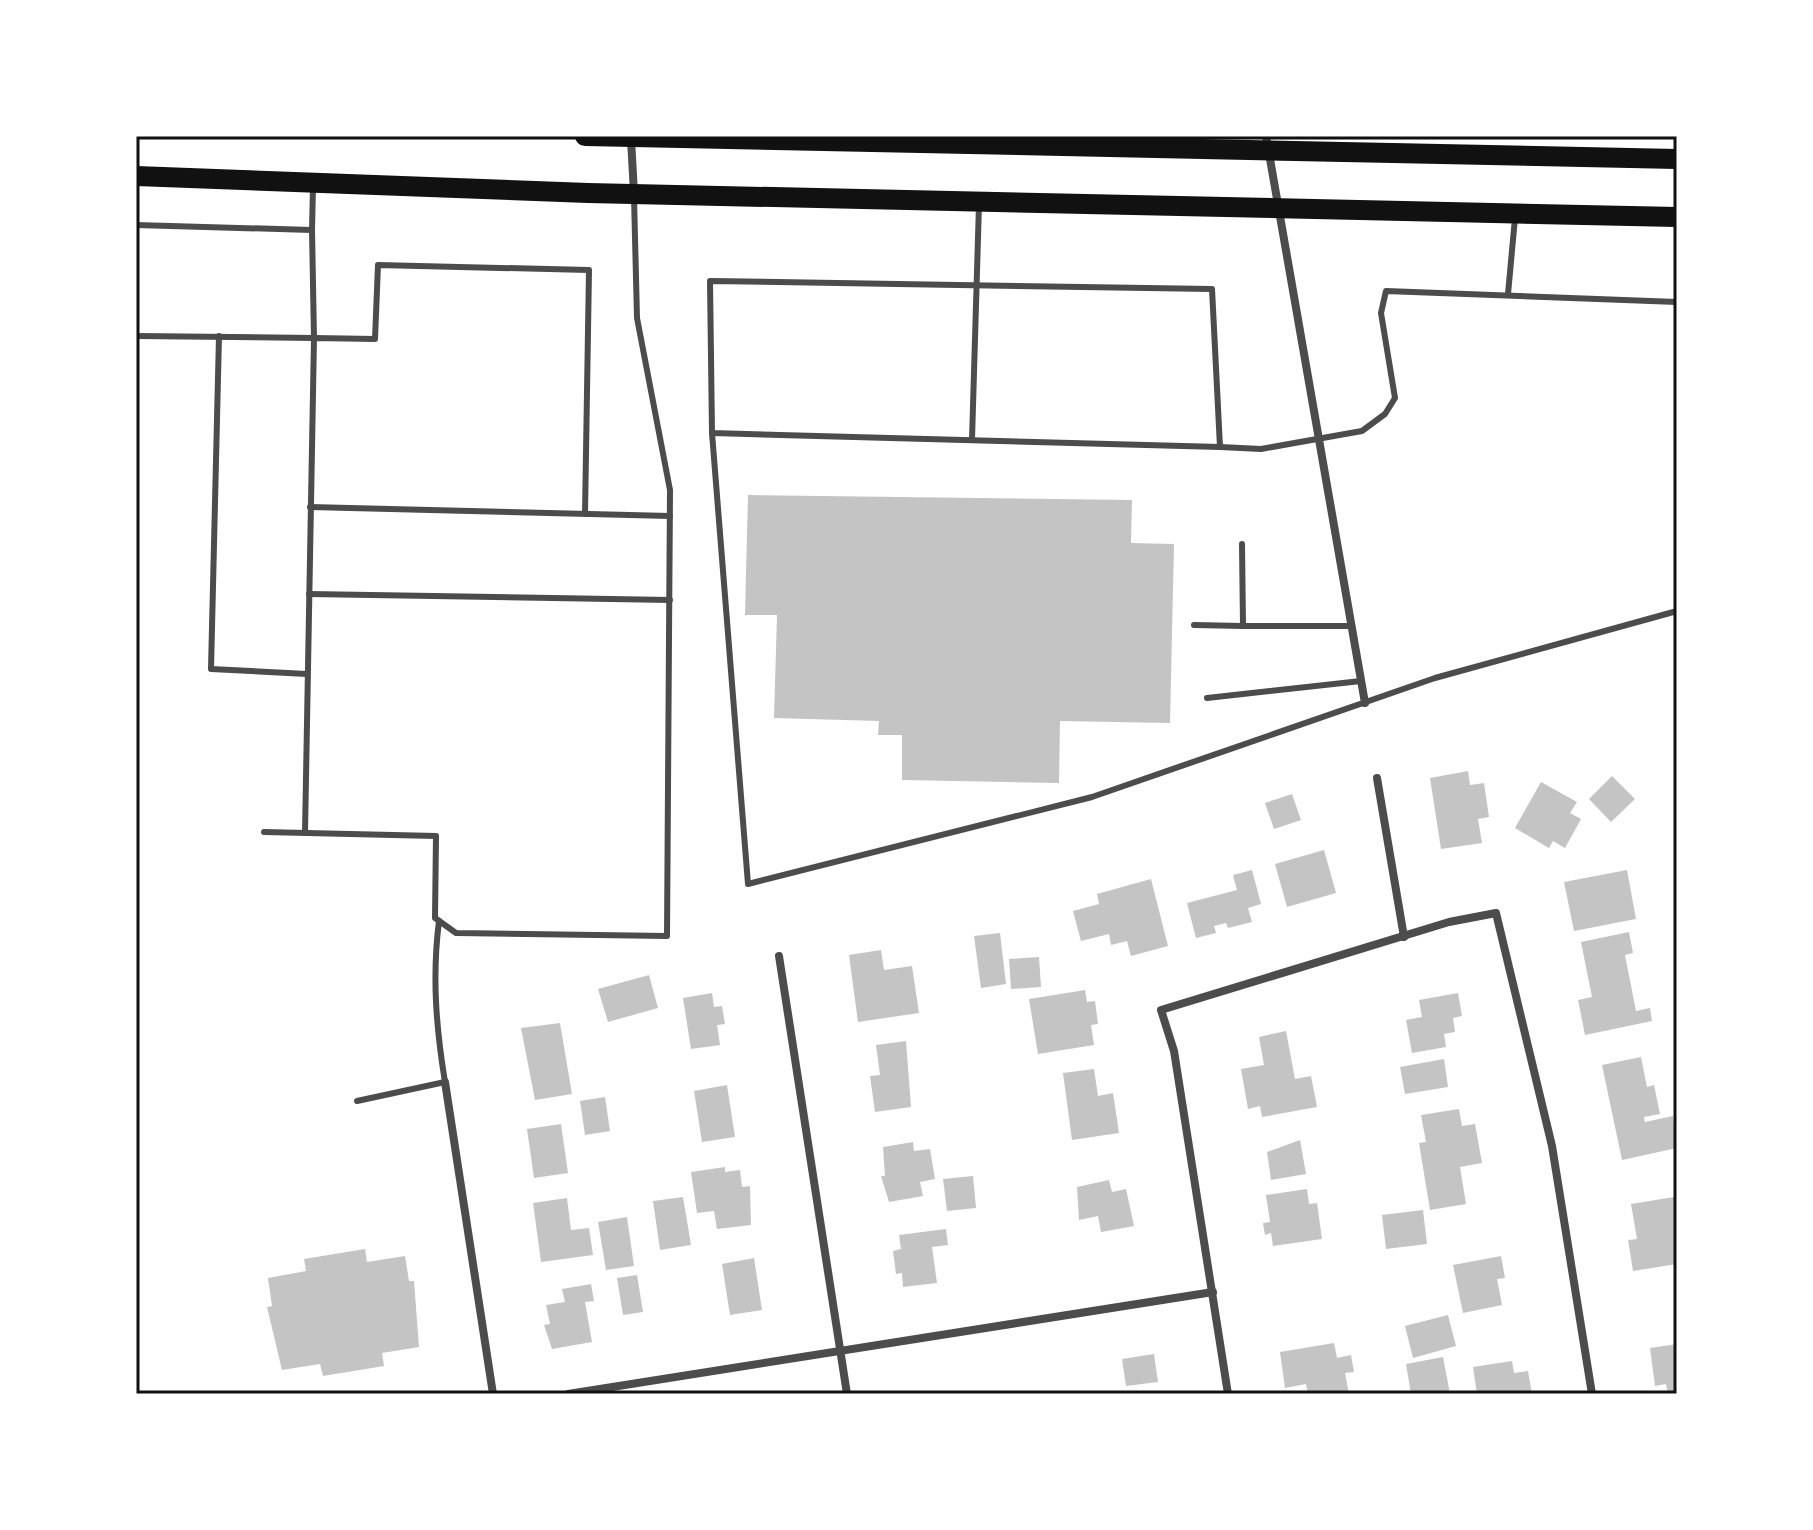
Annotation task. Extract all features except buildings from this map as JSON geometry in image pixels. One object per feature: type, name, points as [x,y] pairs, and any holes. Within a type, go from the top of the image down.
[{"type":"main road","points":[[585,136],[1267,143],[1677,159]]},
{"type":"main road","points":[[136,176],[634,194],[1677,217]]},
{"type":"street","points":[[631,136],[634,194]]},
{"type":"street","points":[[1267,143],[1365,703]]},
{"type":"street","points":[[1377,778],[1404,937]]},
{"type":"street","points":[[1228,1394],[1174,1051],[1161,1010],[1449,922],[1496,913],[1552,1146],[1592,1394]]},
{"type":"street","points":[[779,956],[847,1394]]},
{"type":"street","points":[[445,1082],[493,1394]]},
{"type":"street","points":[[568,1394],[1213,1292]]},
{"type":"lane","points":[[305,833],[314,338],[313,181]]},
{"type":"lane","points":[[264,832],[436,836],[435,918],[456,933],[667,936],[670,490],[637,318],[634,194]]},
{"type":"lane","points":[[972,440],[979,201]]},
{"type":"lane","points":[[1508,294],[1515,213]]},
{"type":"lane","points":[[136,225],[312,230]]},
{"type":"lane","points":[[136,336],[375,339],[378,265],[589,270],[585,514]]},
{"type":"lane","points":[[1220,447],[1212,289],[977,288],[710,281],[712,433],[748,884],[1092,797],[1435,678],[1677,611]]},
{"type":"lane","points":[[712,433],[1261,449],[1362,431],[1385,414],[1395,398],[1381,313],[1386,291],[1677,302]]},
{"type":"lane","points":[[219,336],[211,669],[307,674]]},
{"type":"lane","points":[[310,507],[670,516]]},
{"type":"lane","points":[[1242,544],[1243,626]]},
{"type":"lane","points":[[309,594],[670,600]]},
{"type":"lane","points":[[1194,625],[1352,626]]},
{"type":"lane","points":[[1207,698],[1361,681]]},
{"type":"lane","points":[[357,1101],[445,1082],[436,1028],[434,980],[439,921]]}]
